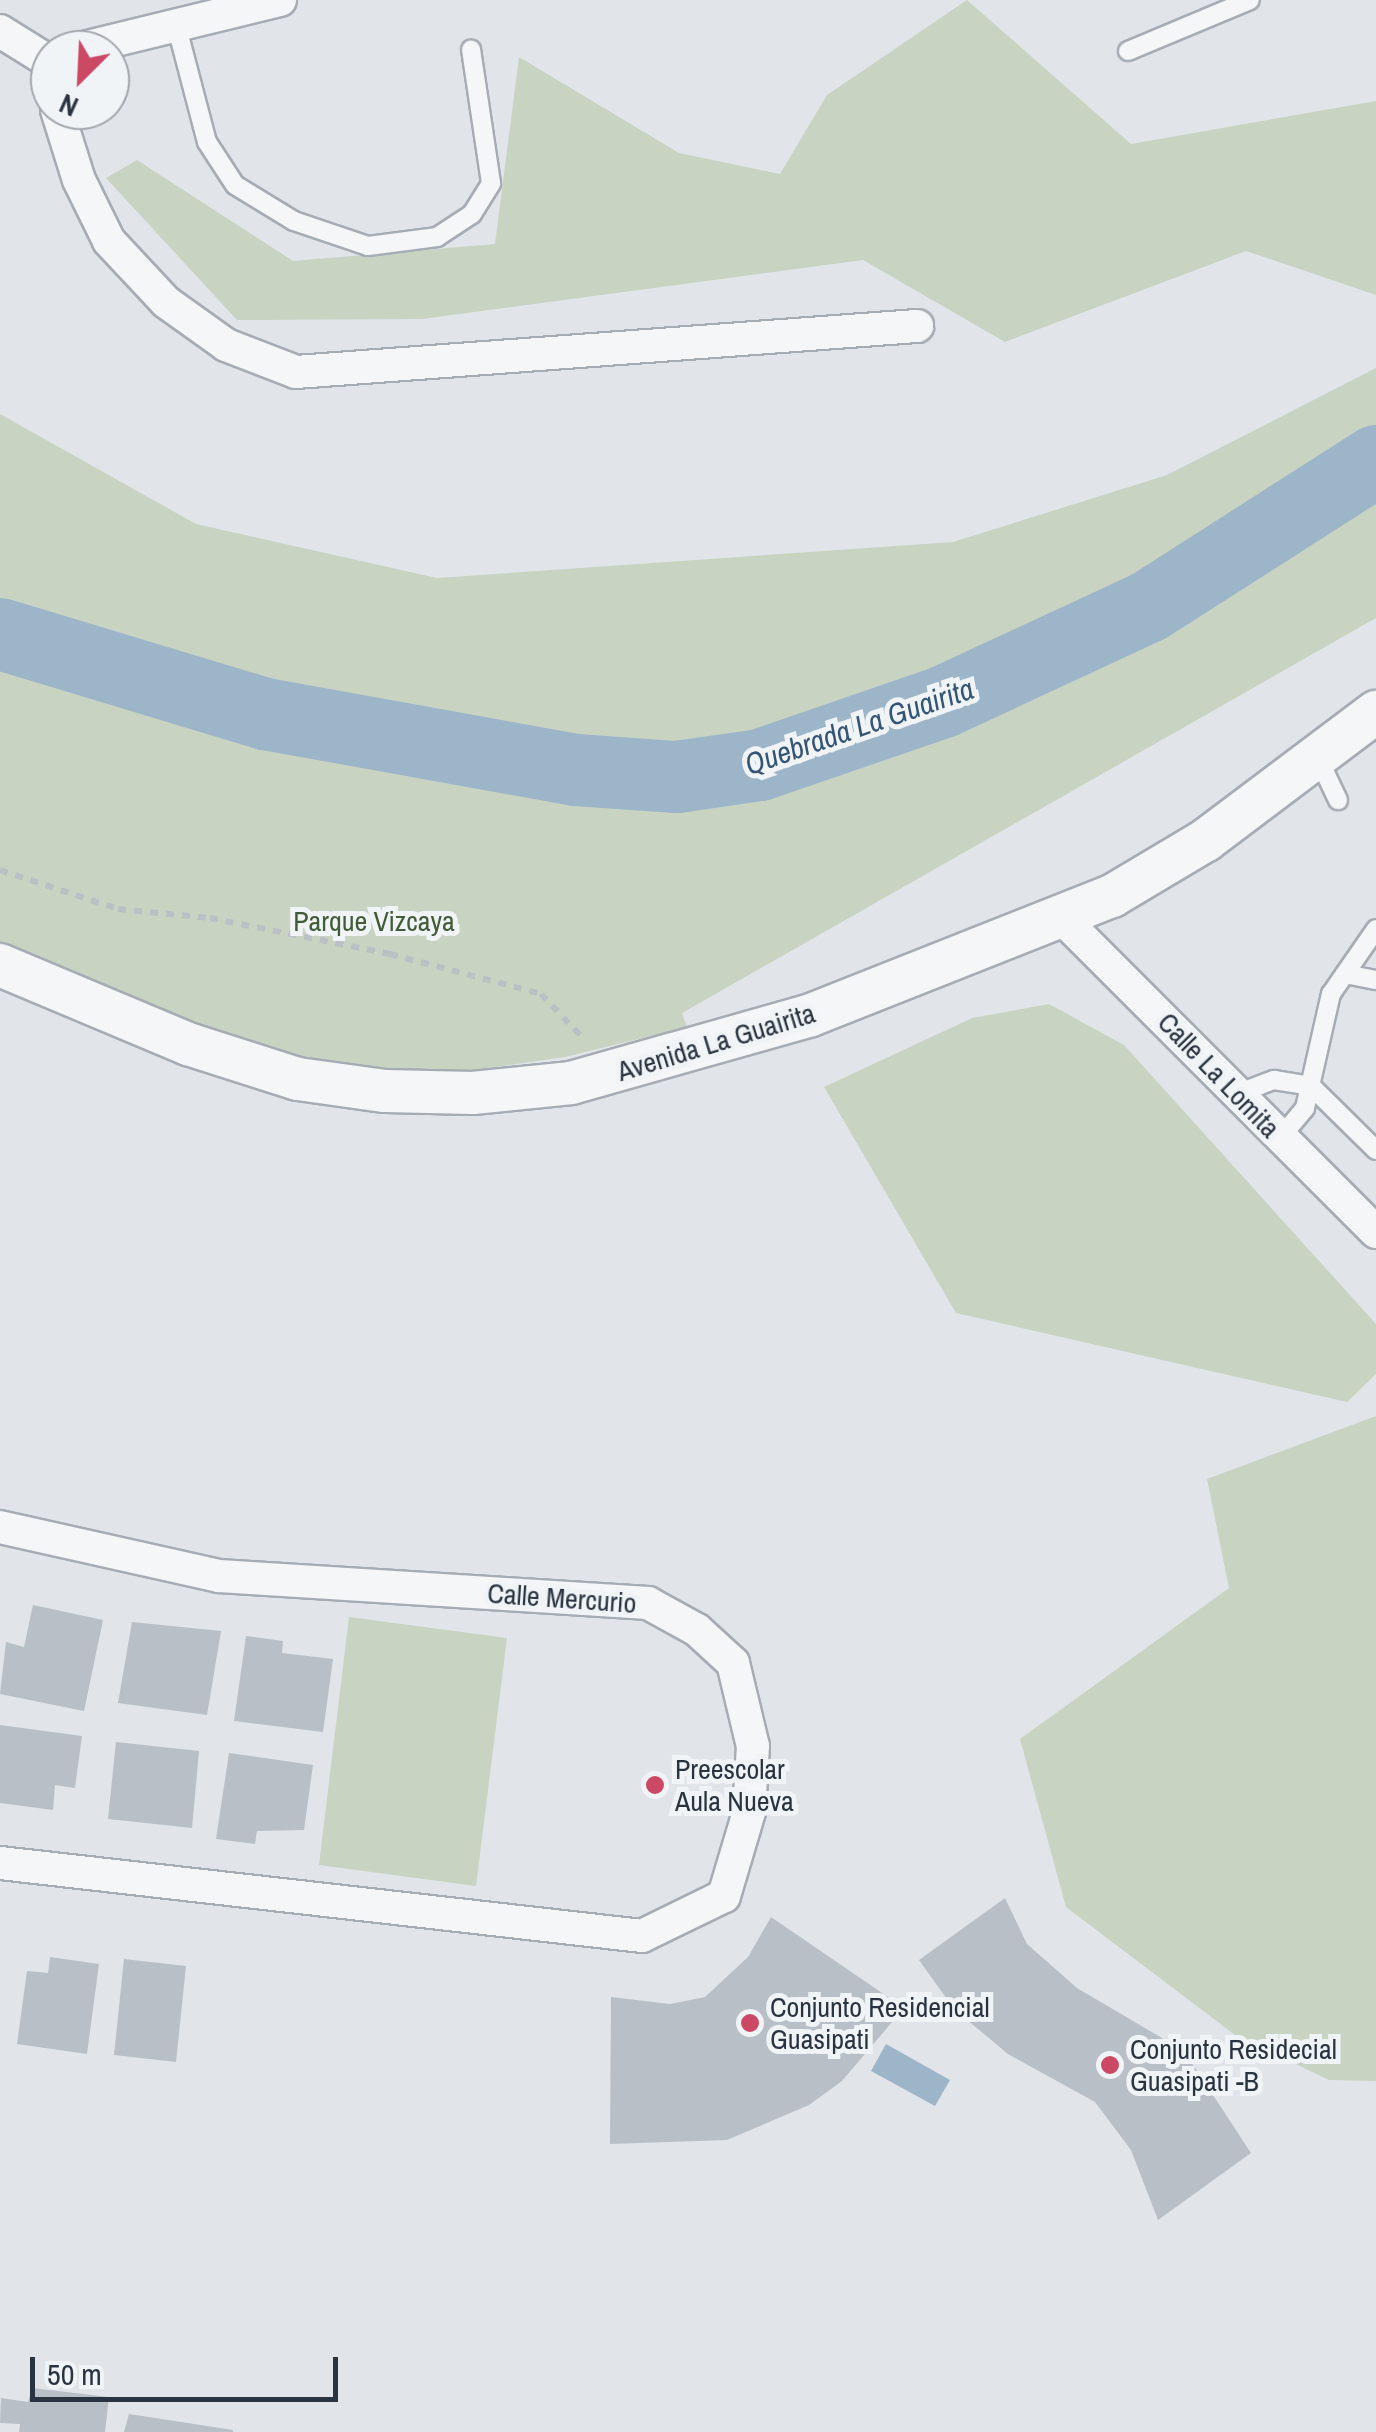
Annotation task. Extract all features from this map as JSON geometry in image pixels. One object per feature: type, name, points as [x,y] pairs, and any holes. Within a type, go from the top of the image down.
[{"type":"street","points":[[130,38],[280,0]]},
{"type":"street","points":[[0,32],[30,48]]},
{"type":"street","points":[[63,130],[79,180],[109,242],[166,302],[226,345],[296,372],[916,326]]},
{"type":"street","name":"Avenida La Guairita","points":[[0,965],[188,1044],[298,1080],[472,1093],[571,1084],[664,1061],[811,1015],[1062,918],[1206,840],[1376,712]]},
{"type":"street","name":"Calle La Lomita","points":[[1062,918],[1376,1232]]},
{"type":"street","name":"Calle Mercurio","points":[[0,1528],[219,1576],[648,1602],[697,1630],[733,1664],[753,1746],[749,1812],[724,1896],[642,1936],[0,1863]]},
{"type":"lane","points":[[1128,51],[1250,0]]},
{"type":"lane","points":[[176,24],[207,142],[236,184],[294,221],[368,246],[436,237],[472,214],[491,183],[472,50]]},
{"type":"lane","points":[[1317,756],[1338,800]]},
{"type":"lane","points":[[1280,1138],[1305,1108],[1320,1022],[1345,974],[1376,929]]},
{"type":"lane","points":[[1345,974],[1376,980]]},
{"type":"lane","points":[[1237,1094],[1274,1080],[1311,1086],[1376,1150]]},
{"type":"path","points":[[0,870],[118,909],[210,918],[372,950],[541,994],[589,1045],[570,1045]]},
{"type":"green space","points":[[967,0],[1131,144],[1376,101],[1376,295],[1246,251],[1005,342],[863,260],[422,319],[237,320],[106,178],[137,160],[293,261],[495,244],[519,57],[679,153],[780,174],[827,95]]},
{"type":"green space","name":"Parque Vizcaya","points":[[1376,368],[1376,618],[682,1013],[687,1027],[565,1057],[461,1072],[382,1072],[323,1064],[200,1030],[0,944],[0,414],[196,524],[437,578],[953,542],[1167,475]]},
{"type":"green space","points":[[1049,1004],[1124,1045],[1376,1324],[1376,1374],[1347,1402],[956,1313],[824,1087],[972,1018]]},
{"type":"green space","points":[[1376,1416],[1376,2081],[1329,2080],[1235,2035],[1066,1907],[1020,1739],[1229,1588],[1207,1479]]},
{"type":"green space","points":[[349,1617],[507,1638],[476,1886],[319,1865]]},
{"type":"water","points":[[886,2044],[950,2080],[935,2106],[871,2071]]},
{"type":"building","points":[[33,1605],[103,1620],[84,1711],[0,1694],[6,1642],[24,1647]]},
{"type":"building","points":[[132,1622],[221,1631],[207,1715],[118,1703]]},
{"type":"building","points":[[246,1636],[283,1641],[282,1653],[333,1659],[323,1732],[234,1721]]},
{"type":"building","points":[[0,1725],[82,1736],[75,1788],[55,1785],[53,1810],[0,1803]]},
{"type":"building","points":[[116,1742],[199,1751],[192,1828],[108,1819]]},
{"type":"building","points":[[229,1753],[313,1765],[304,1830],[257,1831],[255,1844],[216,1839]]},
{"type":"building","name":"Conjunto Residecial Guasipati -B","points":[[1005,1898],[1027,1944],[1077,1988],[1184,2051],[1251,2153],[1158,2220],[1131,2150],[1095,2102],[1008,2054],[954,2009],[919,1960]]},
{"type":"building","name":"Conjunto Residencial Guasipati","points":[[771,1917],[904,2008],[842,2081],[809,2105],[727,2140],[610,2144],[611,1997],[670,2004],[705,1997],[748,1957]]},
{"type":"building","points":[[50,1957],[99,1964],[87,2054],[17,2044],[27,1971],[48,1973]]},
{"type":"building","points":[[124,1959],[186,1966],[176,2062],[114,2055]]},
{"type":"building","points":[[32,2388],[109,2397],[105,2432],[19,2432],[20,2424],[0,2423],[1,2398],[28,2402]]},
{"type":"building","points":[[129,2414],[233,2430],[233,2432],[124,2432]]},
{"type":"waterway","name":"Quebrada La Guairita","points":[[0,634],[265,714],[576,770],[677,777],[760,765],[943,702],[1148,607],[1376,461]]},
{"type":"place","name":"Preescolar Aula Nueva","points":[[655,1785]]},
{"type":"place","name":"Conjunto Residencial Guasipati","points":[[750,2023]]},
{"type":"place","name":"Conjunto Residecial Guasipati -B","points":[[1110,2065]]}]
